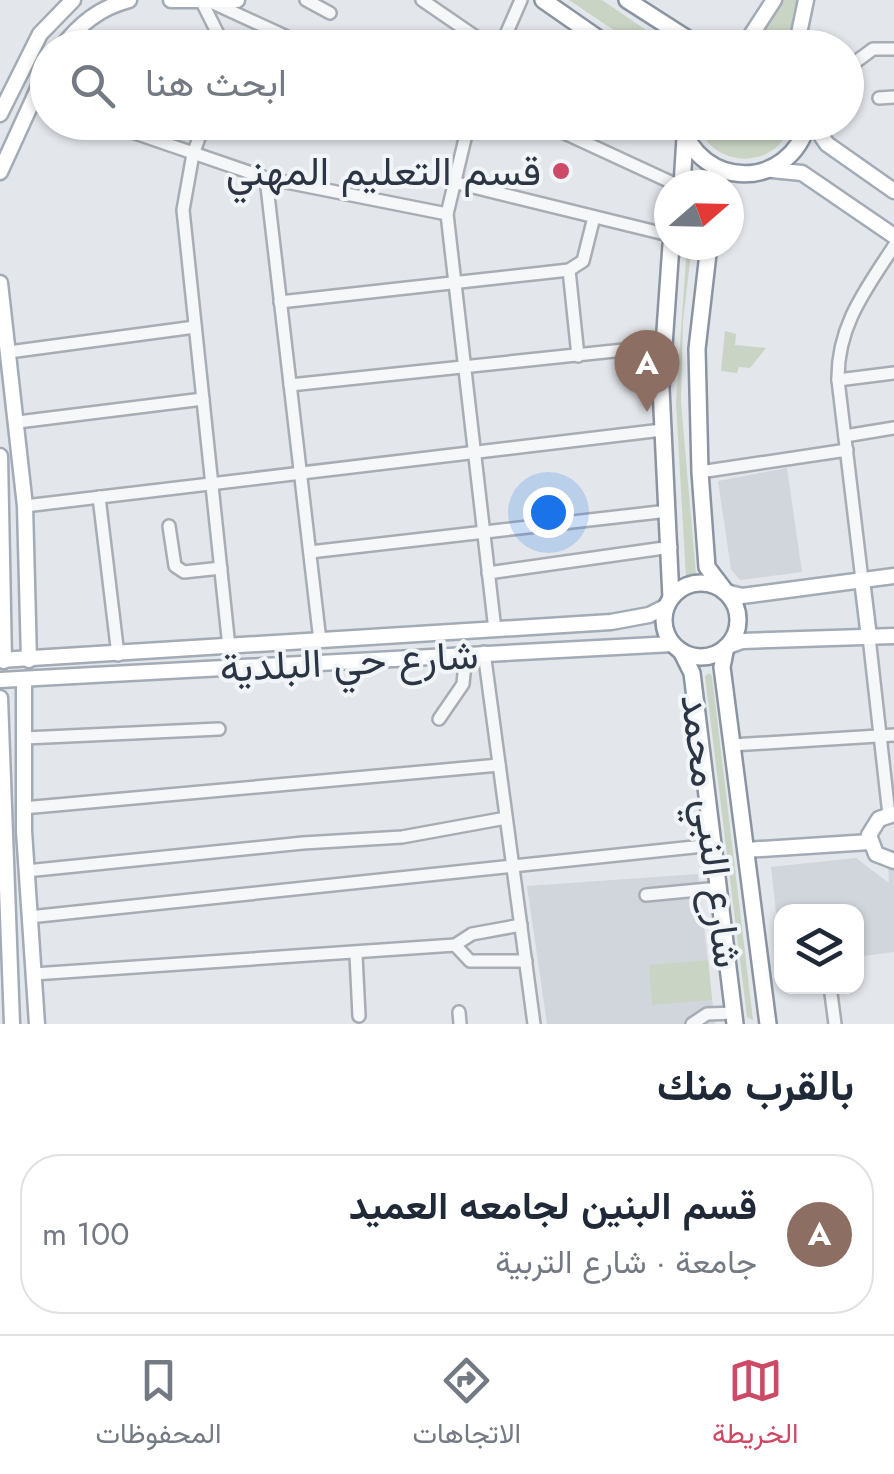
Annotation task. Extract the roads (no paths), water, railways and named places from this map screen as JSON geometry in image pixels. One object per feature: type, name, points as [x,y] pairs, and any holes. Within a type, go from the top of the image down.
[{"type":"highway","points":[[543,0],[586,30]]},
{"type":"highway","points":[[627,0],[672,30]]},
{"type":"highway","points":[[683,170],[687,156],[684,140]]},
{"type":"highway","points":[[688,140],[692,149],[720,171],[754,175]]},
{"type":"highway","points":[[744,180],[772,170],[802,140]]},
{"type":"highway","points":[[670,260],[662,346],[662,430],[671,547],[669,602],[664,622],[677,648],[704,656],[726,647],[737,626],[737,614],[706,562],[697,349],[707,260]]},
{"type":"highway","points":[[669,602],[697,583],[726,592]]},
{"type":"highway","name":"شارع النبي محمد","points":[[726,647],[722,667],[768,1024]]},
{"type":"highway","name":"شارع النبي محمد","points":[[677,648],[692,673],[735,1018]]},
{"type":"main road","points":[[44,30],[73,0]]},
{"type":"main road","points":[[75,30],[99,11],[129,0]]},
{"type":"main road","points":[[171,0],[237,0]]},
{"type":"main road","points":[[752,30],[774,0]]},
{"type":"main road","points":[[800,30],[806,0]]},
{"type":"main road","points":[[0,114],[6,88],[30,50]]},
{"type":"main road","points":[[0,172],[30,118]]},
{"type":"main road","points":[[824,140],[894,191]]},
{"type":"main road","points":[[772,170],[785,168],[802,173],[894,236]]},
{"type":"main road","points":[[0,283],[25,506],[30,660]]},
{"type":"main road","points":[[0,456],[2,660]]},
{"type":"main road","points":[[726,592],[737,597],[894,576]]},
{"type":"main road","points":[[862,580],[869,637]]},
{"type":"main road","name":"شارع حي البلدية","points":[[2,660],[611,622],[650,615],[669,602]]},
{"type":"main road","points":[[611,622],[617,630],[612,644]]},
{"type":"main road","points":[[726,647],[742,641],[894,636]]},
{"type":"main road","name":"شارع حي البلدية","points":[[0,680],[612,644],[677,648]]},
{"type":"main road","points":[[24,680],[24,831],[38,1024]]},
{"type":"main road","points":[[0,698],[12,1024]]},
{"type":"main road","points":[[891,814],[874,823],[870,842],[876,854],[894,861]]},
{"type":"main road","points":[[746,850],[870,842]]},
{"type":"street","points":[[306,0],[330,13]]},
{"type":"street","points":[[422,0],[468,30]]},
{"type":"street","points":[[506,30],[522,0]]},
{"type":"street","points":[[207,2],[217,30]]},
{"type":"street","points":[[207,2],[270,30]]},
{"type":"street","points":[[864,56],[873,49],[894,49]]},
{"type":"street","points":[[879,98],[894,97]]},
{"type":"street","points":[[154,140],[266,178],[448,214]]},
{"type":"street","points":[[198,140],[182,210],[230,647]]},
{"type":"street","points":[[464,140],[448,214],[495,630]]},
{"type":"street","points":[[580,140],[654,174]]},
{"type":"street","points":[[266,178],[320,641]]},
{"type":"street","points":[[452,182],[654,231]]},
{"type":"street","points":[[280,302],[569,270],[583,262],[594,217]]},
{"type":"street","points":[[862,580],[838,380],[847,324],[894,246]]},
{"type":"street","points":[[569,270],[578,356]]},
{"type":"street","points":[[9,352],[195,327]]},
{"type":"street","points":[[290,386],[662,346]]},
{"type":"street","points":[[838,380],[894,374]]},
{"type":"street","points":[[18,422],[202,399]]},
{"type":"street","points":[[700,472],[846,443],[894,428]]},
{"type":"street","points":[[25,506],[662,430]]},
{"type":"street","points":[[99,497],[118,654]]},
{"type":"street","points":[[310,552],[668,511]]},
{"type":"street","points":[[169,526],[175,566],[184,572],[220,568]]},
{"type":"street","points":[[488,573],[671,547]]},
{"type":"street","points":[[869,637],[887,736],[891,814]]},
{"type":"street","points":[[484,652],[534,1024]]},
{"type":"street","points":[[439,719],[463,684],[466,654]]},
{"type":"street","points":[[25,738],[219,729]]},
{"type":"street","points":[[732,745],[887,736]]},
{"type":"street","points":[[24,808],[499,765]]},
{"type":"street","points":[[26,871],[303,842],[402,838],[506,818]]},
{"type":"street","points":[[2,832],[24,831]]},
{"type":"street","points":[[29,916],[713,845]]},
{"type":"street","points":[[646,896],[719,888]]},
{"type":"street","points":[[34,974],[456,944],[472,934],[521,925]]},
{"type":"street","points":[[456,944],[470,961],[526,961]]},
{"type":"street","points":[[356,954],[359,1016]]},
{"type":"street","points":[[831,994],[835,1024]]},
{"type":"street","points":[[692,1024],[707,1014],[735,1018]]},
{"type":"place","name":"قسم التعليم المهني","points":[[561,171]]},
{"type":"place","name":"قسم البنين لجامعه العميد","points":[[647,412]]}]
